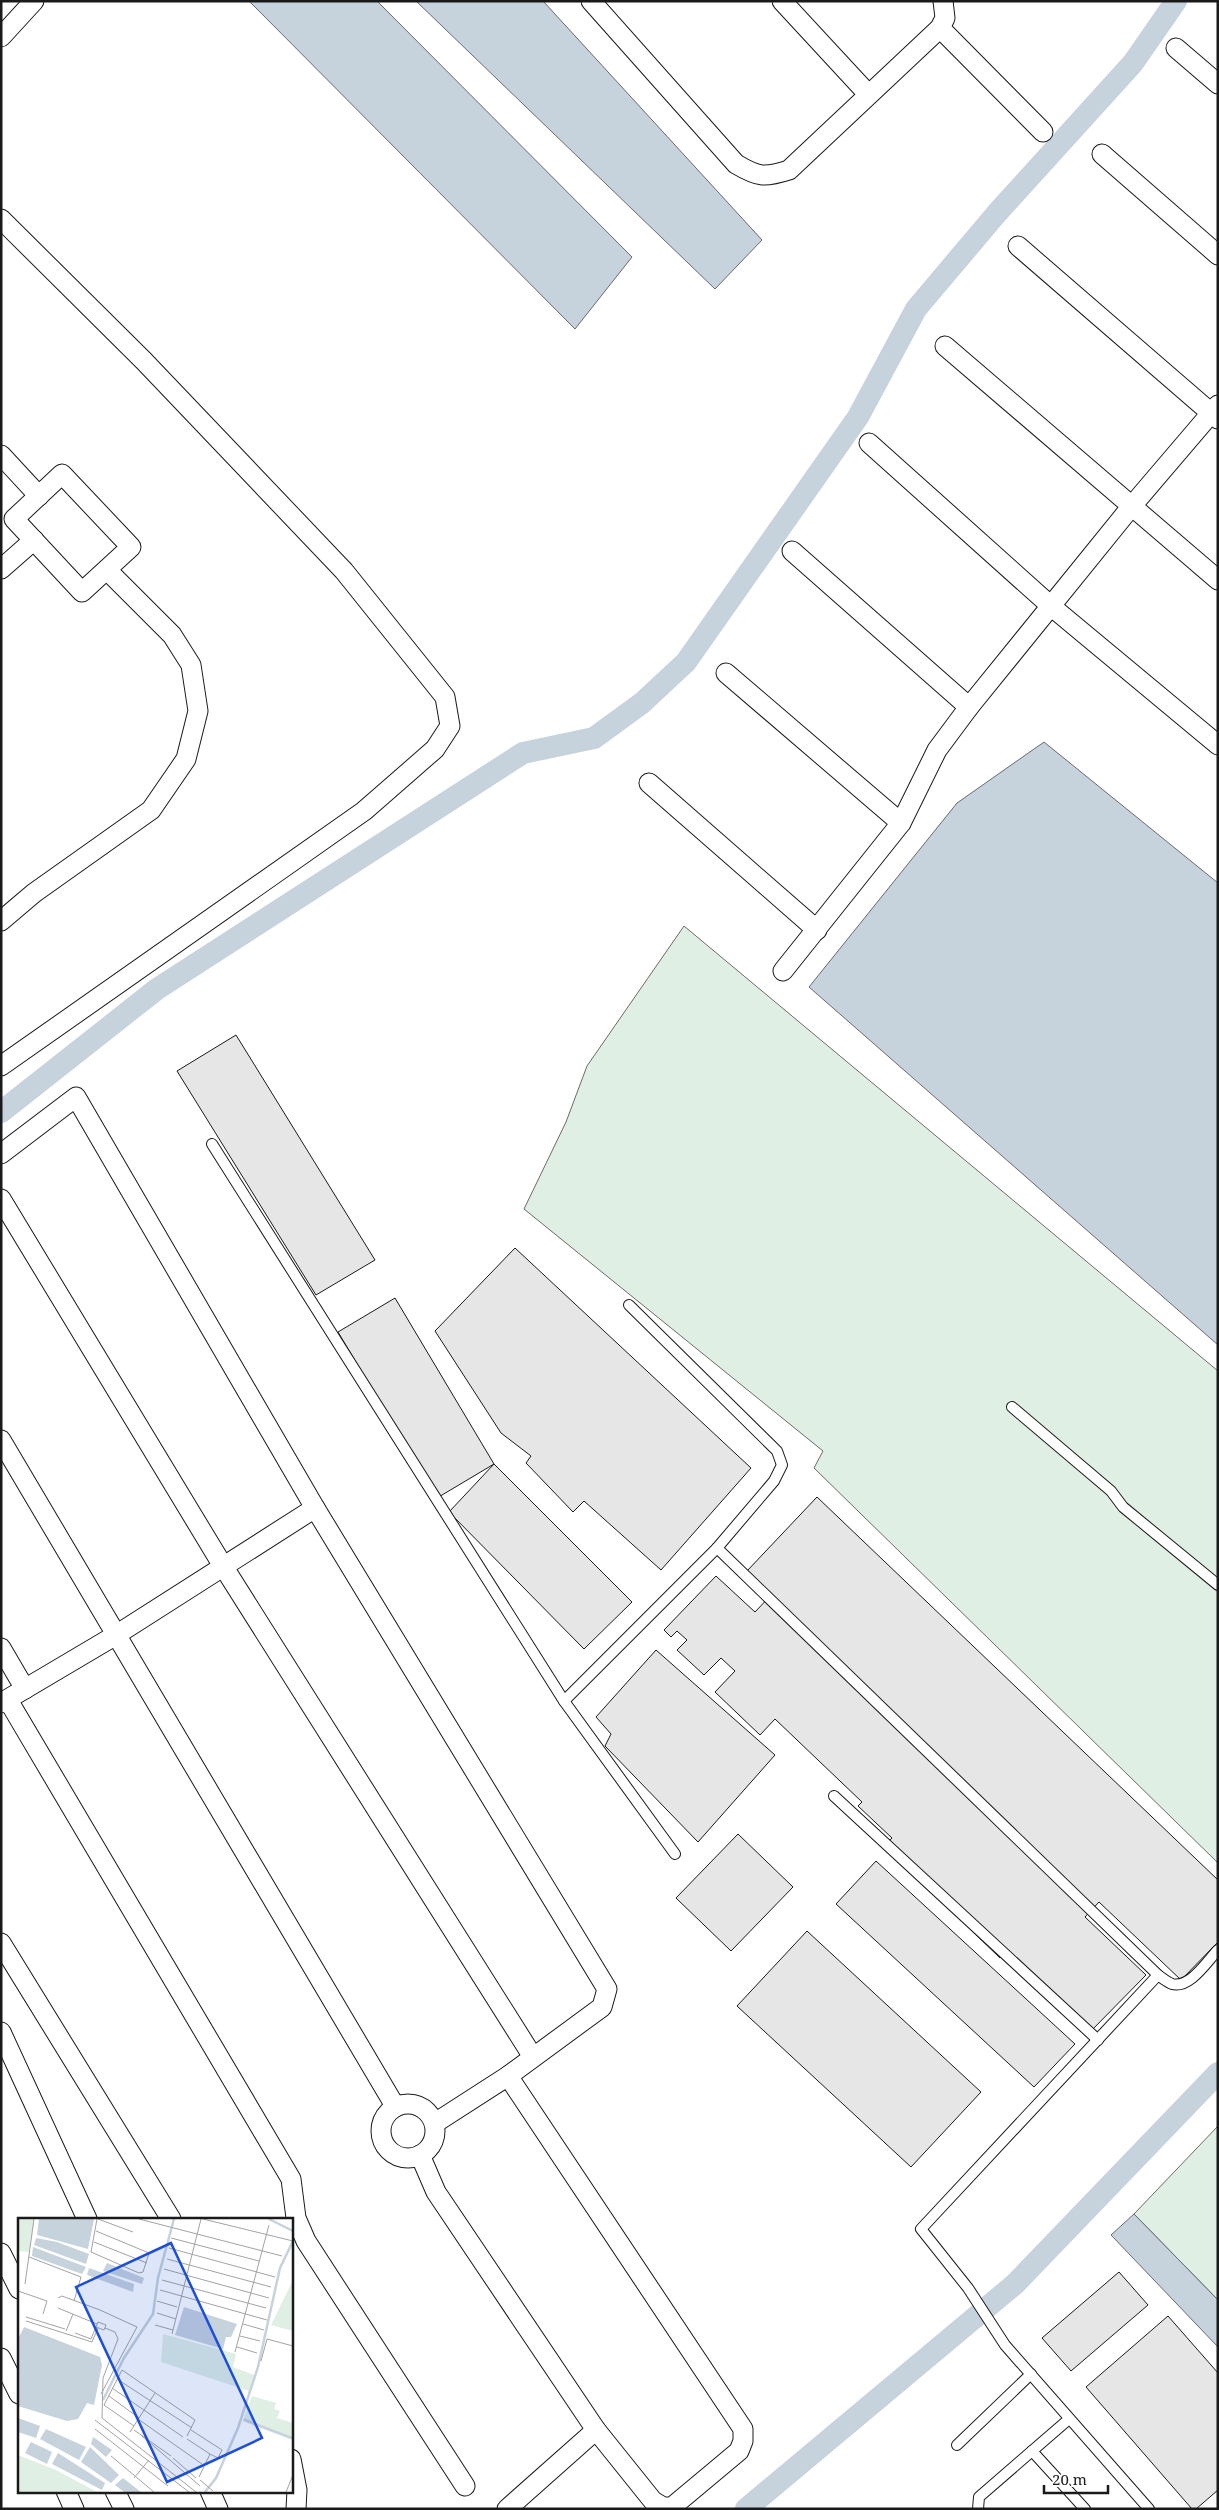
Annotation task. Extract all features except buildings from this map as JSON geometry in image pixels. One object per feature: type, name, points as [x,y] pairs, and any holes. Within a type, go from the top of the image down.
[{"type":"street","points":[[1,37],[34,1]]},
{"type":"street","points":[[591,1],[736,164],[750,172],[769,177],[789,170],[940,28],[945,18],[943,1]]},
{"type":"street","points":[[782,1],[868,94]]},
{"type":"street","points":[[940,28],[1043,132]]},
{"type":"street","points":[[1176,48],[1218,84]]},
{"type":"street","points":[[1102,154],[1218,255]]},
{"type":"street","points":[[1,219],[144,362],[344,571],[445,697],[450,726],[435,750],[364,810],[1,1066]]},
{"type":"street","points":[[783,971],[901,823],[937,750],[969,707],[1131,507],[1216,412],[1018,246]]},
{"type":"street","points":[[945,346],[1218,580]]},
{"type":"street","points":[[869,443],[1052,606],[1218,745]]},
{"type":"street","points":[[1,455],[39,496]]},
{"type":"street","points":[[62,474],[131,547],[82,592],[34,540],[8,525],[62,474]]},
{"type":"street","points":[[1,569],[34,540]]},
{"type":"street","points":[[792,550],[969,707]]},
{"type":"street","points":[[1,921],[34,893],[150,810],[186,759],[198,711],[191,665],[172,635],[106,570]]},
{"type":"street","points":[[726,673],[901,823]]},
{"type":"street","points":[[649,783],[817,930]]},
{"type":"street","points":[[1,1154],[76,1097],[315,1508],[607,1989],[602,2007],[508,2076],[434,2123]]},
{"type":"street","points":[[1,1199],[223,1566],[533,2057]]},
{"type":"street","points":[[1,1440],[395,2106]]},
{"type":"street","points":[[315,1508],[116,1635],[4,1702],[292,2179],[294,2219],[306,2241],[465,2486]]},
{"type":"street","points":[[1,1648],[25,1689]]},
{"type":"street","points":[[1,1943],[170,2218]]},
{"type":"street","points":[[1,2032],[87,2218]]},
{"type":"street","points":[[420,2155],[436,2192],[596,2430],[653,2501],[663,2507],[672,2507],[739,2451],[744,2441],[743,2429],[508,2076]]},
{"type":"street","points":[[405,2103],[423,2108],[434,2123],[434,2142],[428,2150],[420,2155],[411,2158],[393,2154],[382,2138],[382,2120],[395,2106],[405,2103]]},
{"type":"street","points":[[1,2252],[18,2287]]},
{"type":"street","points":[[1,2358],[18,2392]]},
{"type":"street","points":[[507,2509],[596,2430]]},
{"type":"street","points":[[292,2464],[297,2490],[296,2509]]},
{"type":"street","points":[[66,2492],[74,2509]]},
{"type":"street","points":[[116,2492],[124,2509]]},
{"type":"street","points":[[210,2492],[218,2509]]},
{"type":"lane","points":[[212,1144],[564,1701],[675,1854]]},
{"type":"lane","points":[[564,1701],[717,1548],[774,1481],[782,1465],[777,1451],[629,1305]]},
{"type":"lane","points":[[1012,1407],[1111,1491],[1123,1507],[1218,1586]]},
{"type":"lane","points":[[717,1548],[1158,1975],[1172,1984],[1181,1984],[1191,1978],[1218,1950]]},
{"type":"lane","points":[[834,1796],[1098,2040]]},
{"type":"lane","points":[[1148,2509],[1005,2345],[968,2288],[921,2229],[1158,1975]]},
{"type":"lane","points":[[957,2445],[1031,2374]]},
{"type":"lane","points":[[978,2509],[979,2497],[1069,2419]]},
{"type":"lane","points":[[1032,2451],[1086,2509]]},
{"type":"green space","points":[[684,926],[1218,1371],[1218,1863],[814,1468],[823,1451],[524,1209],[566,1122],[587,1066]]},
{"type":"green space","points":[[1218,2126],[1218,2300],[1134,2214]]},
{"type":"shaded area","points":[[249,1],[377,1],[632,257],[575,329]]},
{"type":"shaded area","points":[[416,1],[543,1],[762,240],[715,289]]},
{"type":"shaded area","points":[[1044,742],[1218,883],[1218,1345],[809,987],[957,803]]},
{"type":"shaded area","points":[[1134,2214],[1218,2300],[1218,2347],[1111,2235]]},
{"type":"waterway","points":[[1,1112],[157,989],[523,753],[594,738],[642,703],[686,662],[858,417],[916,309],[997,213],[1133,63],[1176,1]]},
{"type":"waterway","points":[[746,2509],[1015,2284],[1218,2073]]}]
